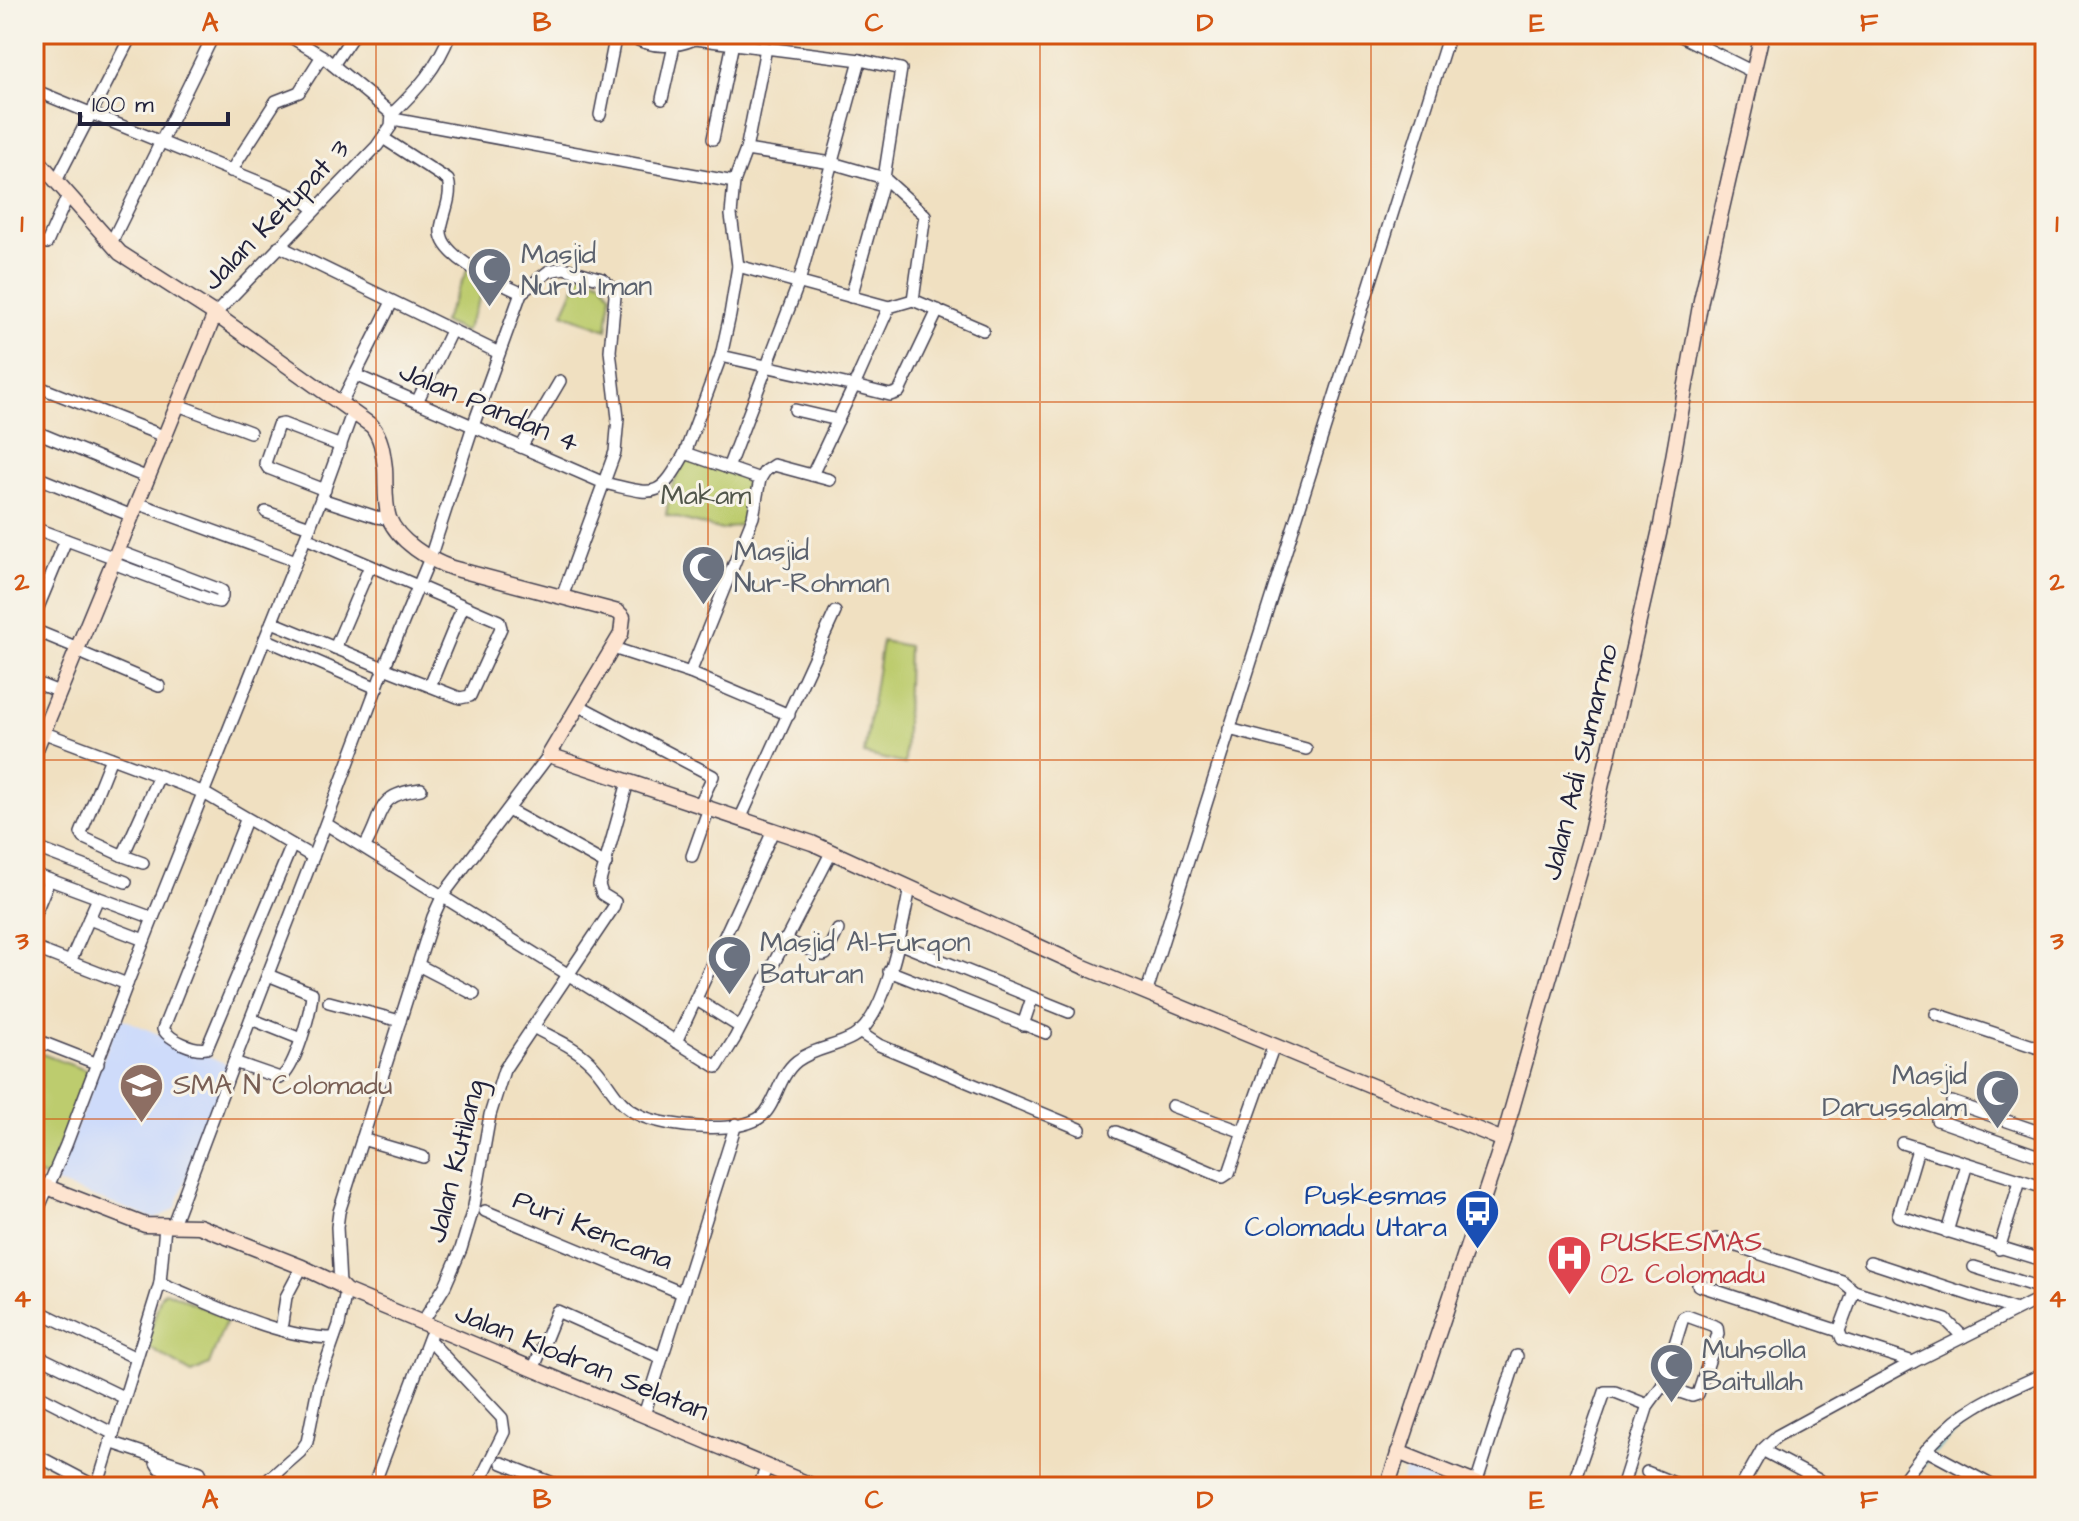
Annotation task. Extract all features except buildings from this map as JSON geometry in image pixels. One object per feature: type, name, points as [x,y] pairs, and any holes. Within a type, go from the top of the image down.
[{"type":"street","points":[[56,181],[132,34]]},
{"type":"street","points":[[111,243],[214,34]]},
{"type":"street","points":[[286,34],[322,56],[393,117],[734,182]]},
{"type":"street","points":[[333,65],[354,34]]},
{"type":"street","name":"Jalan Ketupat 3","points":[[215,314],[383,138],[393,117],[425,83],[450,34]]},
{"type":"street","points":[[600,115],[616,34]]},
{"type":"street","points":[[627,34],[649,45],[674,46],[695,36],[860,60],[901,69],[884,178],[851,297]]},
{"type":"street","points":[[1147,991],[1449,34]]},
{"type":"street","points":[[1677,34],[1753,72]]},
{"type":"street","name":"Jalan Adi Sumarmo","points":[[1387,1487],[1503,1140],[1566,925],[1619,718],[1661,525],[1701,300],[1762,34]]},
{"type":"street","points":[[713,139],[733,43]]},
{"type":"street","points":[[662,99],[674,46]]},
{"type":"street","points":[[760,479],[685,453],[721,356],[738,266],[732,233],[734,182],[746,150],[766,48]]},
{"type":"street","points":[[231,171],[276,101],[299,92],[322,56]]},
{"type":"street","points":[[728,468],[799,282],[860,60]]},
{"type":"street","points":[[34,90],[303,200],[314,209]]},
{"type":"street","points":[[383,138],[448,180],[450,189],[441,232],[443,242],[450,251],[484,275],[521,293]]},
{"type":"street","points":[[746,150],[832,163],[884,178],[925,215],[913,300]]},
{"type":"street","points":[[34,156],[130,261],[215,314],[372,426],[380,439],[390,519],[405,539],[430,558],[452,568],[618,612],[623,617],[621,634],[549,755],[443,895],[433,917],[339,1212],[327,1338],[307,1442],[260,1487]]},
{"type":"street","points":[[47,243],[68,195]]},
{"type":"street","points":[[279,246],[499,353]]},
{"type":"street","points":[[738,266],[889,307],[913,300],[983,330]]},
{"type":"street","points":[[34,1454],[97,1487],[160,1283],[169,1225],[384,668],[430,558],[521,293],[549,271],[564,268],[589,273],[610,283],[614,289],[610,359],[618,430],[615,452],[562,597]]},
{"type":"street","points":[[34,1219],[49,1188],[202,792],[323,495],[341,446],[355,375],[392,302]]},
{"type":"street","points":[[812,475],[889,307]]},
{"type":"street","points":[[721,356],[890,395],[899,392],[938,310]]},
{"type":"street","points":[[34,754],[38,730],[77,650],[215,314]]},
{"type":"street","points":[[417,402],[451,331]]},
{"type":"street","name":"Jalan Pandan 4","points":[[355,375],[604,483],[641,491],[663,488],[685,453]]},
{"type":"street","points":[[521,447],[560,381]]},
{"type":"street","points":[[34,385],[166,437]]},
{"type":"street","points":[[178,405],[250,432]]},
{"type":"street","points":[[795,410],[838,420]]},
{"type":"street","points":[[341,446],[283,424],[278,425],[265,463],[268,468],[323,495],[376,517],[390,519]]},
{"type":"street","points":[[34,431],[148,478]]},
{"type":"street","points":[[690,673],[753,517],[760,479],[765,471],[774,465],[830,480]]},
{"type":"street","points":[[34,476],[296,561]]},
{"type":"street","points":[[266,512],[370,566],[499,621],[501,628],[470,696],[460,698],[272,622]]},
{"type":"street","points":[[34,528],[115,558],[218,589],[222,591],[222,597],[219,602],[180,590],[115,558]]},
{"type":"street","points":[[34,617],[66,540]]},
{"type":"street","points":[[335,648],[370,566]]},
{"type":"street","points":[[180,590],[184,577]]},
{"type":"street","points":[[430,686],[463,606]]},
{"type":"street","points":[[741,817],[835,612]]},
{"type":"street","points":[[34,630],[159,686]]},
{"type":"street","points":[[265,639],[377,688]]},
{"type":"street","points":[[613,648],[690,673],[789,715]]},
{"type":"street","points":[[34,682],[59,692]]},
{"type":"street","points":[[578,705],[713,776],[692,856]]},
{"type":"street","points":[[1229,729],[1306,749]]},
{"type":"street","points":[[38,730],[158,778],[202,792],[313,857]]},
{"type":"street","points":[[549,755],[741,817],[832,851],[980,921],[1503,1140]]},
{"type":"street","points":[[111,758],[81,833],[84,838],[143,863]]},
{"type":"street","points":[[121,855],[158,778]]},
{"type":"street","points":[[508,810],[606,864],[628,782]]},
{"type":"street","points":[[361,843],[385,802],[400,792],[421,789]]},
{"type":"street","points":[[246,820],[163,1029],[167,1035],[196,1049],[207,1048],[292,845]]},
{"type":"street","points":[[326,824],[717,1067],[832,851]]},
{"type":"street","points":[[676,1042],[774,829]]},
{"type":"street","points":[[34,847],[126,882]]},
{"type":"street","name":"Jalan Kutilang","points":[[373,1487],[428,1330],[461,1249],[474,1206],[498,1085],[504,1070],[613,908],[614,901],[599,891],[606,864]]},
{"type":"street","points":[[34,874],[153,918]]},
{"type":"street","points":[[34,916],[49,880]]},
{"type":"street","points":[[533,1027],[592,1063],[623,1106],[634,1113],[687,1128],[736,1124],[761,1117],[787,1071],[798,1060],[854,1037],[878,1005],[898,943],[910,887]]},
{"type":"street","points":[[70,962],[98,898]]},
{"type":"street","points":[[89,919],[144,940]]},
{"type":"street","points":[[784,940],[823,955],[838,930]]},
{"type":"street","points":[[898,943],[1069,1012]]},
{"type":"street","points":[[34,948],[127,984]]},
{"type":"street","points":[[418,965],[474,994]]},
{"type":"street","points":[[889,971],[1046,1033]]},
{"type":"street","points":[[234,1062],[283,1078],[301,1039],[312,993],[268,975]]},
{"type":"street","points":[[1023,1025],[1032,998]]},
{"type":"street","points":[[697,1000],[740,1027]]},
{"type":"street","points":[[329,1002],[400,1021]]},
{"type":"street","points":[[1936,1014],[2045,1050]]},
{"type":"street","points":[[251,1019],[301,1039]]},
{"type":"street","points":[[859,1032],[879,1045],[1080,1129]]},
{"type":"street","points":[[34,1039],[98,1064]]},
{"type":"street","points":[[1116,1132],[1223,1177],[1229,1173],[1274,1045]]},
{"type":"street","points":[[1952,1102],[2045,1134]]},
{"type":"street","points":[[1172,1106],[1243,1132]]},
{"type":"street","points":[[1937,1120],[2045,1158]]},
{"type":"street","points":[[644,1415],[736,1124]]},
{"type":"street","points":[[362,1139],[423,1157]]},
{"type":"street","points":[[1902,1143],[2045,1188]]},
{"type":"street","points":[[1918,1149],[1898,1215],[2045,1261]]},
{"type":"street","points":[[1947,1232],[1967,1164]]},
{"type":"street","points":[[1999,1249],[2020,1181]]},
{"type":"street","name":"Jalan Klodran Selatan","points":[[34,1182],[145,1225],[199,1226],[302,1267],[428,1330],[816,1487]]},
{"type":"street","name":"Puri Kencana","points":[[485,1211],[682,1293]]},
{"type":"street","points":[[1716,1239],[1946,1320],[1963,1337]]},
{"type":"street","points":[[1870,1262],[2016,1310]]},
{"type":"street","points":[[281,1330],[286,1297],[302,1267]]},
{"type":"street","points":[[1974,1267],[2044,1292]]},
{"type":"street","points":[[160,1283],[281,1330],[327,1338]]},
{"type":"street","points":[[1698,1285],[1834,1329],[1842,1339],[1913,1362]]},
{"type":"street","points":[[1834,1329],[1849,1287]]},
{"type":"street","points":[[1741,1487],[1762,1450],[1790,1428],[2016,1310],[2044,1292]]},
{"type":"street","points":[[34,1309],[136,1358]]},
{"type":"street","points":[[533,1370],[557,1311],[662,1358]]},
{"type":"street","points":[[1622,1487],[1648,1405],[1662,1386],[1683,1317],[1717,1327],[1718,1334],[1698,1394],[1692,1396],[1662,1386]]},
{"type":"street","points":[[428,1330],[505,1424],[477,1487]]},
{"type":"street","points":[[34,1354],[123,1397]]},
{"type":"street","points":[[1398,1452],[1480,1485],[1517,1356]]},
{"type":"street","points":[[1898,1487],[1970,1410],[2045,1373]]},
{"type":"street","points":[[1572,1487],[1605,1392],[1612,1391],[1648,1405]]},
{"type":"street","points":[[34,1393],[111,1437],[161,1460]]},
{"type":"street","points":[[1762,1450],[1832,1487]]},
{"type":"street","points":[[1928,1452],[1975,1483],[1995,1487]]},
{"type":"street","points":[[502,1463],[563,1487]]},
{"type":"street","points":[[758,1487],[767,1467]]},
{"type":"street","points":[[1647,1472],[1684,1487]]},
{"type":"street","points":[[271,1477],[290,1487]]},
{"type":"street","points":[[34,1481],[51,1487]]},
{"type":"shaded area","name":"SMA N Colomadu","points":[[119,1017],[229,1065],[175,1209],[155,1219],[55,1183]]},
{"type":"shaded area","points":[[1411,1466],[1468,1487],[1399,1487],[1405,1469]]},
{"type":"green space","points":[[469,266],[488,281],[465,332],[443,322]]},
{"type":"green space","points":[[581,273],[602,281],[611,294],[607,330],[563,313]]},
{"type":"green space","name":"Makam","points":[[687,457],[754,482],[746,523],[722,530],[666,515],[670,490]]},
{"type":"green space","points":[[882,641],[908,646],[905,764],[864,754]]},
{"type":"green space","points":[[34,1051],[88,1071],[47,1178],[34,1173]]},
{"type":"green space","points":[[166,1291],[227,1318],[209,1365],[192,1373],[146,1346],[161,1295]]},
{"type":"waterway","points":[[1934,1452],[1979,1411]]},
{"type":"waterway","points":[[1907,1487],[1929,1457]]},
{"type":"place","name":"Masjid Nurul Iman","points":[[490,309]]},
{"type":"place","name":"Masjid Nur-Rohman","points":[[703,606]]},
{"type":"place","name":"Masjid Al-Furqon Baturan","points":[[729,997]]},
{"type":"place","name":"SMA N Colomadu","points":[[142,1124]]},
{"type":"place","name":"Masjid Darussalam","points":[[1998,1130]]},
{"type":"place","name":"Puskesmas Colomadu Utara","points":[[1478,1250]]},
{"type":"place","name":"PUSKESMAS 02 Colomadu","points":[[1569,1297]]},
{"type":"place","name":"Muhsolla Baitullah","points":[[1671,1404]]}]
